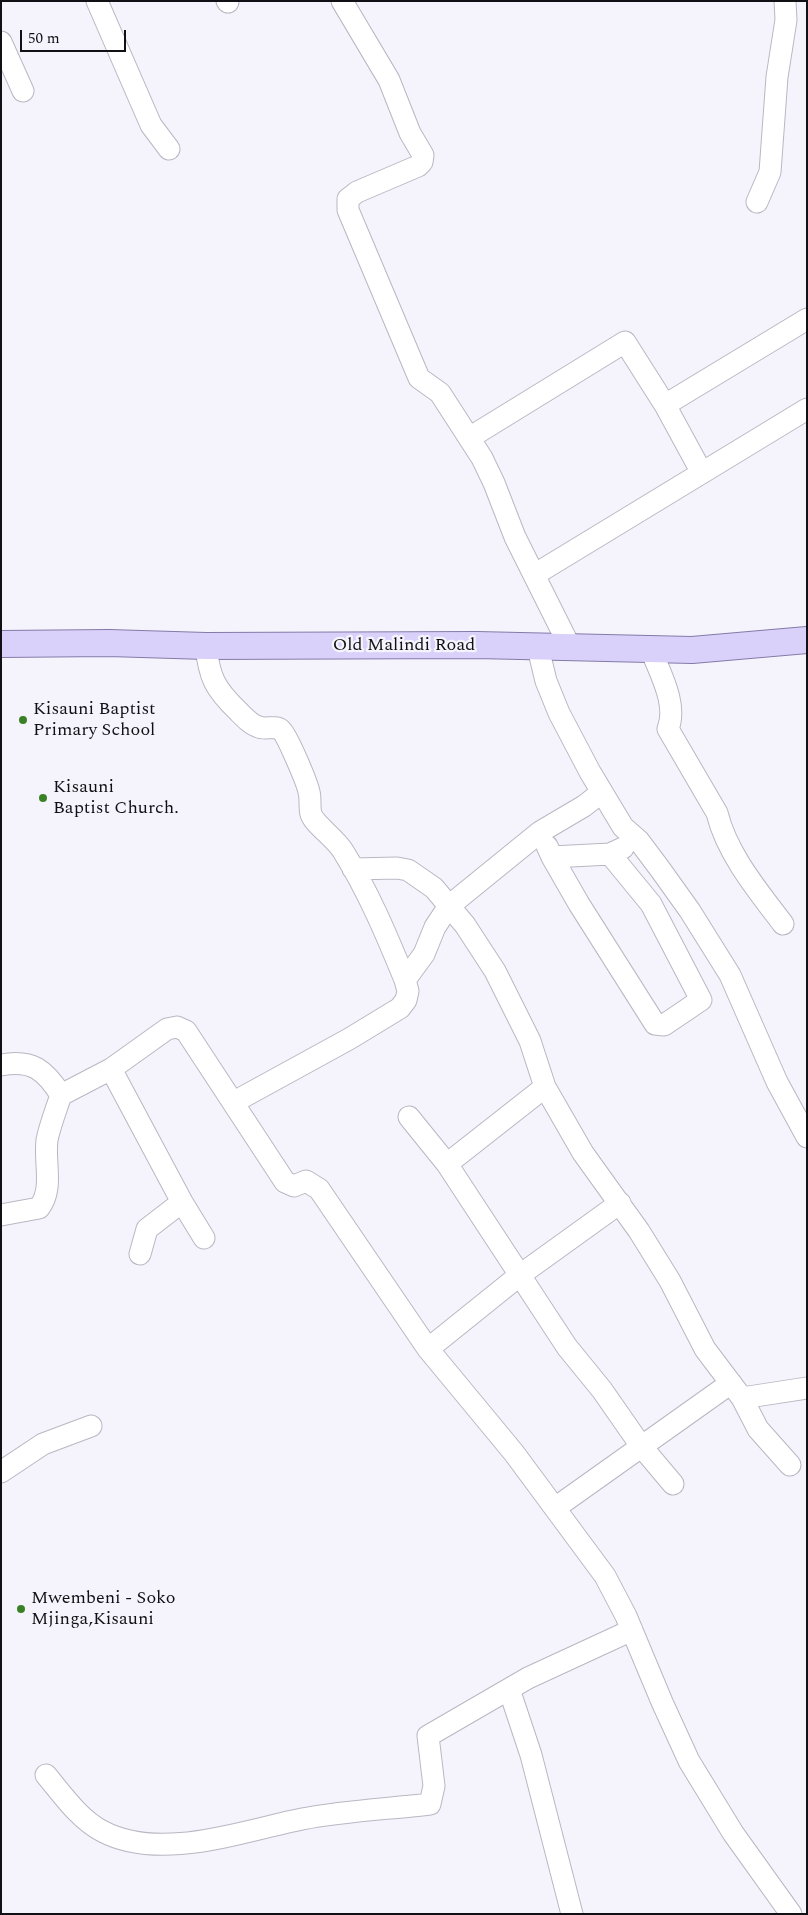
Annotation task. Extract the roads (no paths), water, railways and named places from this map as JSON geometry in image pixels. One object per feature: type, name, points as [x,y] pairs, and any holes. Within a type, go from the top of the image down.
[{"type":"main road","name":"Old Malindi Road","points":[[1,644],[108,642],[206,646],[477,645],[538,648],[700,650],[807,640]]},
{"type":"street","points":[[97,1],[151,125],[170,149]]},
{"type":"street","points":[[342,1],[389,80],[410,133],[423,155],[422,162],[418,166],[357,192],[348,199],[348,210],[419,378],[440,393],[469,438],[494,484],[515,537],[570,647]]},
{"type":"street","points":[[757,202],[770,172],[777,77],[786,20],[785,1]]},
{"type":"street","points":[[1,42],[23,91]]},
{"type":"street","points":[[665,405],[807,319]]},
{"type":"street","points":[[469,438],[625,342],[665,405],[702,473]]},
{"type":"street","points":[[534,575],[807,409]]},
{"type":"street","points":[[206,646],[214,685],[225,699],[247,720],[259,728],[276,728],[285,736],[310,792],[311,815],[315,822],[333,838],[353,869],[389,938],[408,991],[406,1000],[400,1008],[349,1039],[234,1102]]},
{"type":"street","points":[[538,648],[546,681],[559,713],[602,792],[623,826],[639,841],[690,911],[730,975],[777,1082],[807,1136]]},
{"type":"street","points":[[650,648],[670,702],[672,719],[668,729],[717,813],[720,827],[750,880],[783,924]]},
{"type":"street","points":[[405,980],[424,954],[435,927],[449,906],[540,832],[584,806],[602,792]]},
{"type":"street","points":[[540,832],[579,904],[651,1017],[656,1024],[664,1025],[701,1000],[651,904],[610,854]]},
{"type":"street","points":[[552,857],[610,854],[639,841]]},
{"type":"street","points":[[353,869],[397,868],[408,870],[434,888],[465,925],[495,971],[530,1041],[545,1087],[583,1153],[639,1230],[670,1282],[706,1349],[736,1390],[758,1429],[790,1465]]},
{"type":"street","points":[[1,1215],[39,1208],[45,1200],[48,1178],[47,1141],[61,1095],[111,1069],[167,1029],[177,1027],[186,1031],[285,1182],[294,1186],[306,1181],[319,1189],[428,1349],[556,1508],[605,1576],[632,1630],[689,1761],[733,1833],[791,1914]]},
{"type":"street","points":[[1,1065],[18,1062],[37,1067],[51,1080],[61,1095]]},
{"type":"street","points":[[111,1069],[182,1202],[204,1238]]},
{"type":"street","points":[[447,1164],[545,1087]]},
{"type":"street","points":[[409,1117],[447,1164],[567,1347],[602,1390],[640,1446],[673,1484]]},
{"type":"street","points":[[140,1254],[147,1229],[182,1202]]},
{"type":"street","points":[[428,1349],[520,1275],[620,1203]]},
{"type":"street","points":[[556,1508],[640,1446],[736,1390],[807,1388]]},
{"type":"street","points":[[1,1472],[43,1444],[91,1426]]},
{"type":"street","points":[[46,1775],[78,1814],[101,1831],[124,1840],[165,1845],[224,1837],[304,1819],[430,1804],[434,1786],[428,1736],[509,1689],[632,1630]]},
{"type":"street","points":[[509,1689],[530,1755],[572,1914]]},
{"type":"place","name":"Kisauni Baptist Primary School","points":[[23,720]]},
{"type":"place","name":"Kisauni Baptist Church.","points":[[43,798]]},
{"type":"place","name":"Mwembeni - Soko Mjinga,Kisauni","points":[[21,1609]]}]
